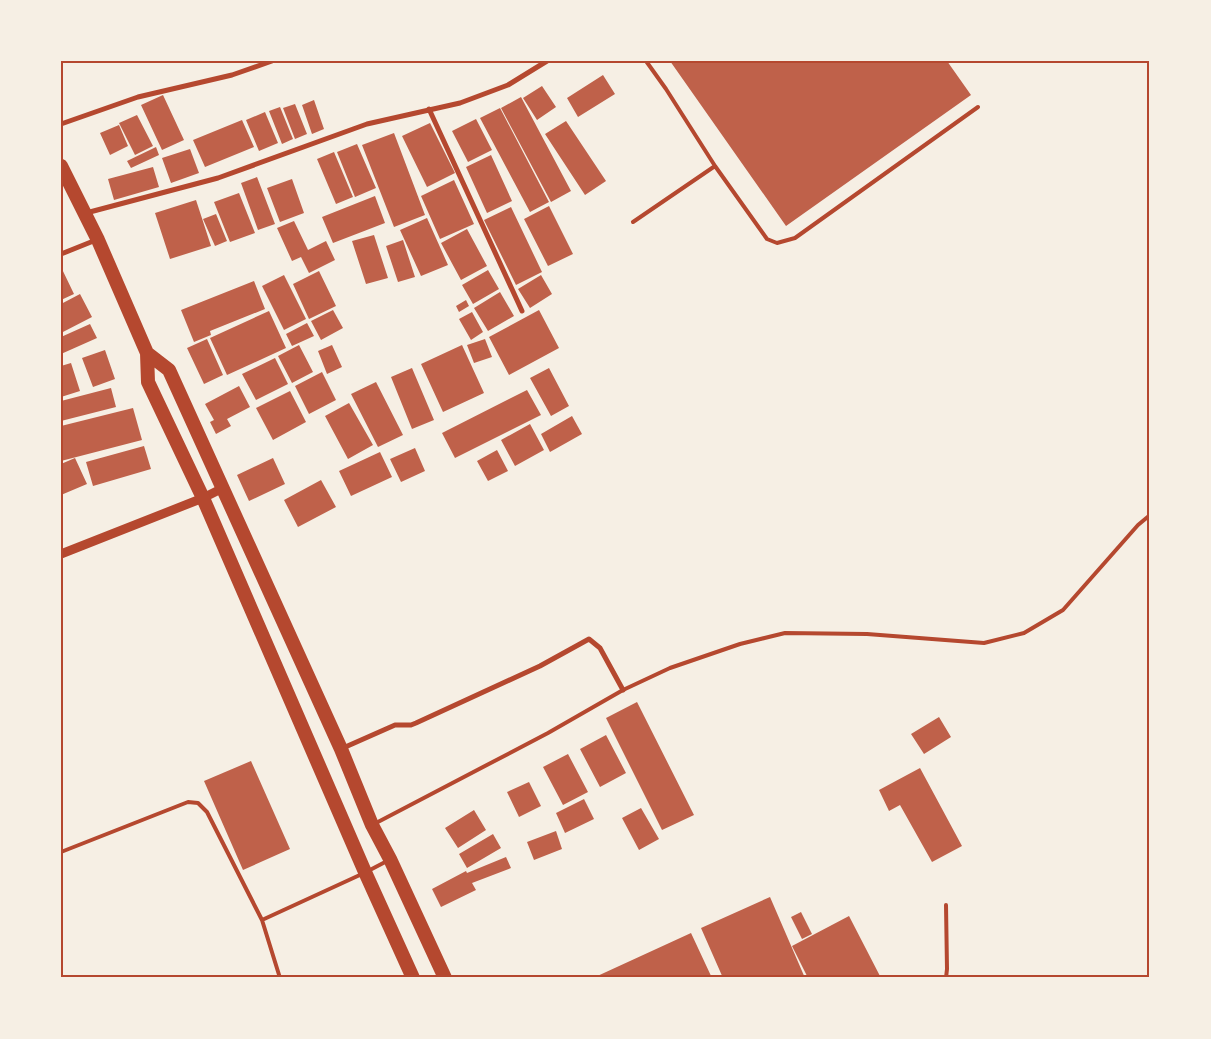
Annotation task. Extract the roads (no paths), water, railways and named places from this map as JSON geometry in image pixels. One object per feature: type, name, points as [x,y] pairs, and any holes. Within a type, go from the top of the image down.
[{"type":"highway","points":[[61,166],[98,240],[147,353],[148,382],[203,498],[412,978]]},
{"type":"highway","points":[[147,353],[169,370],[340,749],[372,825],[390,859],[445,978]]},
{"type":"street","points":[[61,124],[138,96],[232,75],[272,61]]},
{"type":"street","points":[[84,213],[218,178],[367,124],[460,102],[508,85],[547,61]]},
{"type":"street","points":[[429,109],[522,311]]},
{"type":"street","points":[[61,254],[98,240]]},
{"type":"street","points":[[61,554],[203,498],[223,488]]},
{"type":"street","points":[[340,749],[395,725],[411,725],[416,723],[540,666],[589,639],[600,648],[623,690]]},
{"type":"lane","points":[[646,61],[666,89],[714,166],[767,239],[777,243],[795,238],[978,107]]},
{"type":"lane","points":[[634,222],[714,166]]},
{"type":"lane","points":[[372,825],[548,733],[623,690],[670,668],[740,644],[785,633],[867,634],[984,643],[1024,633],[1063,610],[1138,525],[1150,515]]},
{"type":"lane","points":[[61,852],[188,802],[198,803],[207,812],[262,920],[280,978]]},
{"type":"lane","points":[[262,920],[390,859]]},
{"type":"lane","points":[[946,905],[946,978]]}]
